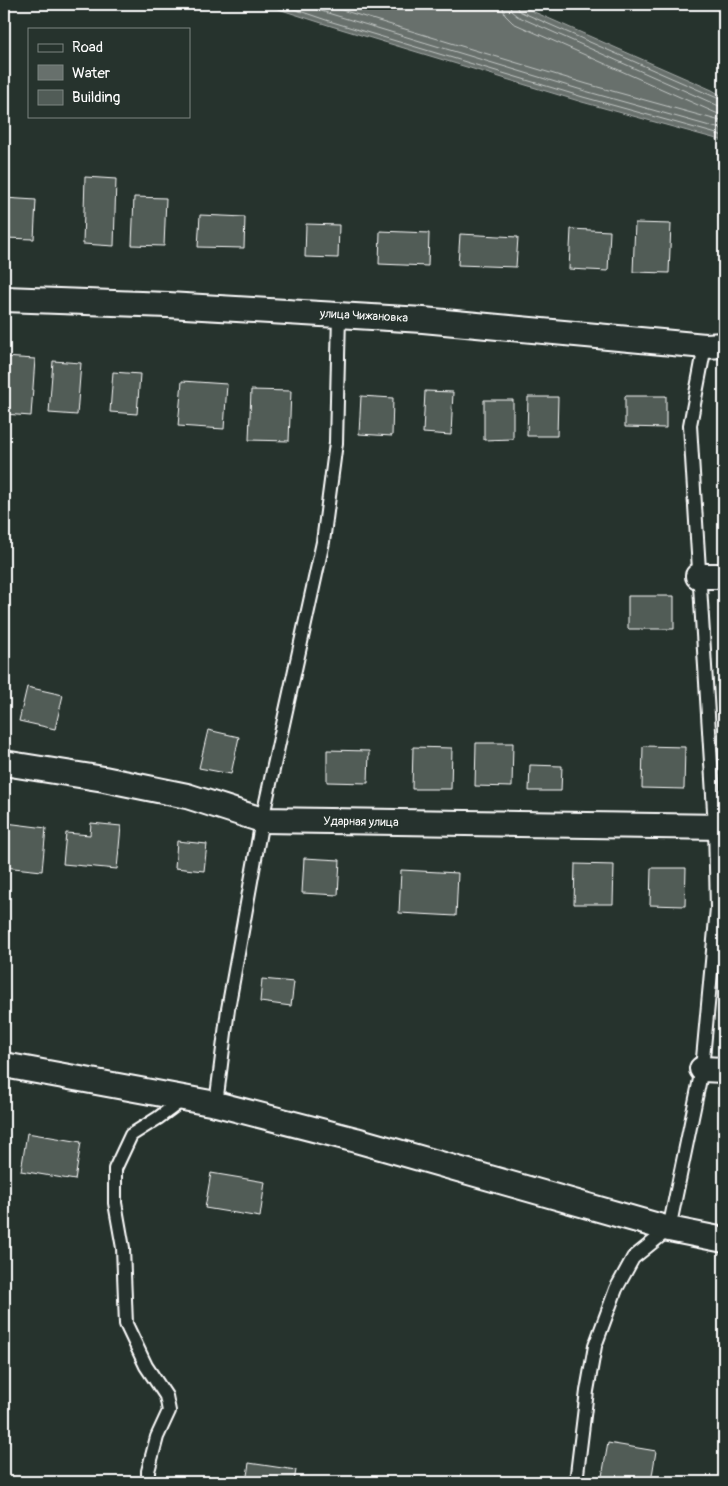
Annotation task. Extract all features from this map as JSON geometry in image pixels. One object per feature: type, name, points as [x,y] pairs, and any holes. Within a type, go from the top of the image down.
[{"type":"street","name":"улица Чижановка","points":[[4,299],[168,305],[423,320],[715,345]]},
{"type":"street","points":[[698,576],[724,576]]},
{"type":"street","name":"Ударная улица","points":[[4,763],[186,796],[262,820],[720,827]]},
{"type":"street","points":[[4,1064],[216,1104],[356,1140],[669,1229],[724,1240]]},
{"type":"lane","points":[[216,1104],[228,1008],[262,820],[323,542],[336,443],[339,315]]},
{"type":"lane","points":[[576,1482],[586,1391],[594,1354],[616,1289],[633,1258],[669,1229],[713,1070],[716,908],[720,827],[698,576],[690,424],[715,345]]},
{"type":"lane","points":[[148,1482],[148,1471],[157,1437],[168,1411],[166,1396],[146,1366],[126,1324],[123,1248],[115,1203],[114,1169],[132,1135],[185,1098]]},
{"type":"water","points":[[263,4],[516,4],[724,97],[724,141],[582,102]]},
{"type":"building","points":[[85,177],[116,179],[114,246],[83,244]]},
{"type":"building","points":[[134,197],[166,198],[164,246],[132,245]]},
{"type":"building","points":[[4,198],[36,200],[34,239],[4,238]]},
{"type":"building","points":[[200,215],[245,217],[244,248],[198,247]]},
{"type":"building","points":[[635,223],[671,224],[669,273],[633,272]]},
{"type":"building","points":[[306,224],[339,225],[338,258],[305,257]]},
{"type":"building","points":[[571,229],[610,231],[608,271],[569,269]]},
{"type":"building","points":[[380,231],[429,233],[428,266],[379,264]]},
{"type":"building","points":[[460,234],[518,237],[516,267],[458,265]]},
{"type":"building","points":[[4,357],[35,359],[31,416],[4,414]]},
{"type":"building","points":[[53,361],[81,363],[77,415],[49,413]]},
{"type":"building","points":[[113,372],[140,374],[137,414],[110,412]]},
{"type":"building","points":[[182,381],[227,384],[224,429],[178,426]]},
{"type":"building","points":[[251,390],[291,391],[289,441],[249,440]]},
{"type":"building","points":[[425,391],[453,392],[451,435],[423,433]]},
{"type":"building","points":[[361,396],[393,398],[392,436],[359,434]]},
{"type":"building","points":[[625,396],[666,396],[666,428],[625,427]]},
{"type":"building","points":[[528,397],[558,397],[557,436],[527,436]]},
{"type":"building","points":[[484,400],[513,400],[513,439],[484,440]]},
{"type":"building","points":[[628,596],[674,596],[674,629],[628,629]]},
{"type":"building","points":[[27,687],[63,695],[55,729],[19,721]]},
{"type":"building","points":[[208,730],[239,737],[231,774],[199,768]]},
{"type":"building","points":[[476,743],[513,743],[512,787],[475,786]]},
{"type":"building","points":[[643,746],[685,747],[684,789],[642,788]]},
{"type":"building","points":[[413,747],[452,748],[451,789],[412,789]]},
{"type":"building","points":[[327,750],[369,751],[368,783],[327,782]]},
{"type":"building","points":[[530,765],[562,766],[561,791],[529,791]]},
{"type":"building","points":[[6,823],[46,828],[42,871],[4,867]]},
{"type":"building","points":[[91,823],[121,826],[117,869],[63,864],[66,833],[90,835]]},
{"type":"building","points":[[177,841],[207,844],[204,871],[175,868]]},
{"type":"building","points":[[304,858],[340,860],[338,895],[302,893]]},
{"type":"building","points":[[575,864],[614,865],[613,904],[574,904]]},
{"type":"building","points":[[651,868],[686,868],[685,906],[650,905]]},
{"type":"building","points":[[401,870],[458,873],[456,916],[399,913]]},
{"type":"building","points":[[262,979],[294,982],[291,1006],[260,1002]]},
{"type":"building","points":[[27,1133],[81,1142],[75,1180],[21,1171]]},
{"type":"building","points":[[211,1173],[265,1182],[260,1217],[205,1208]]},
{"type":"building","points":[[608,1443],[656,1451],[651,1482],[601,1482]]},
{"type":"building","points":[[249,1463],[296,1470],[294,1482],[246,1482]]}]
